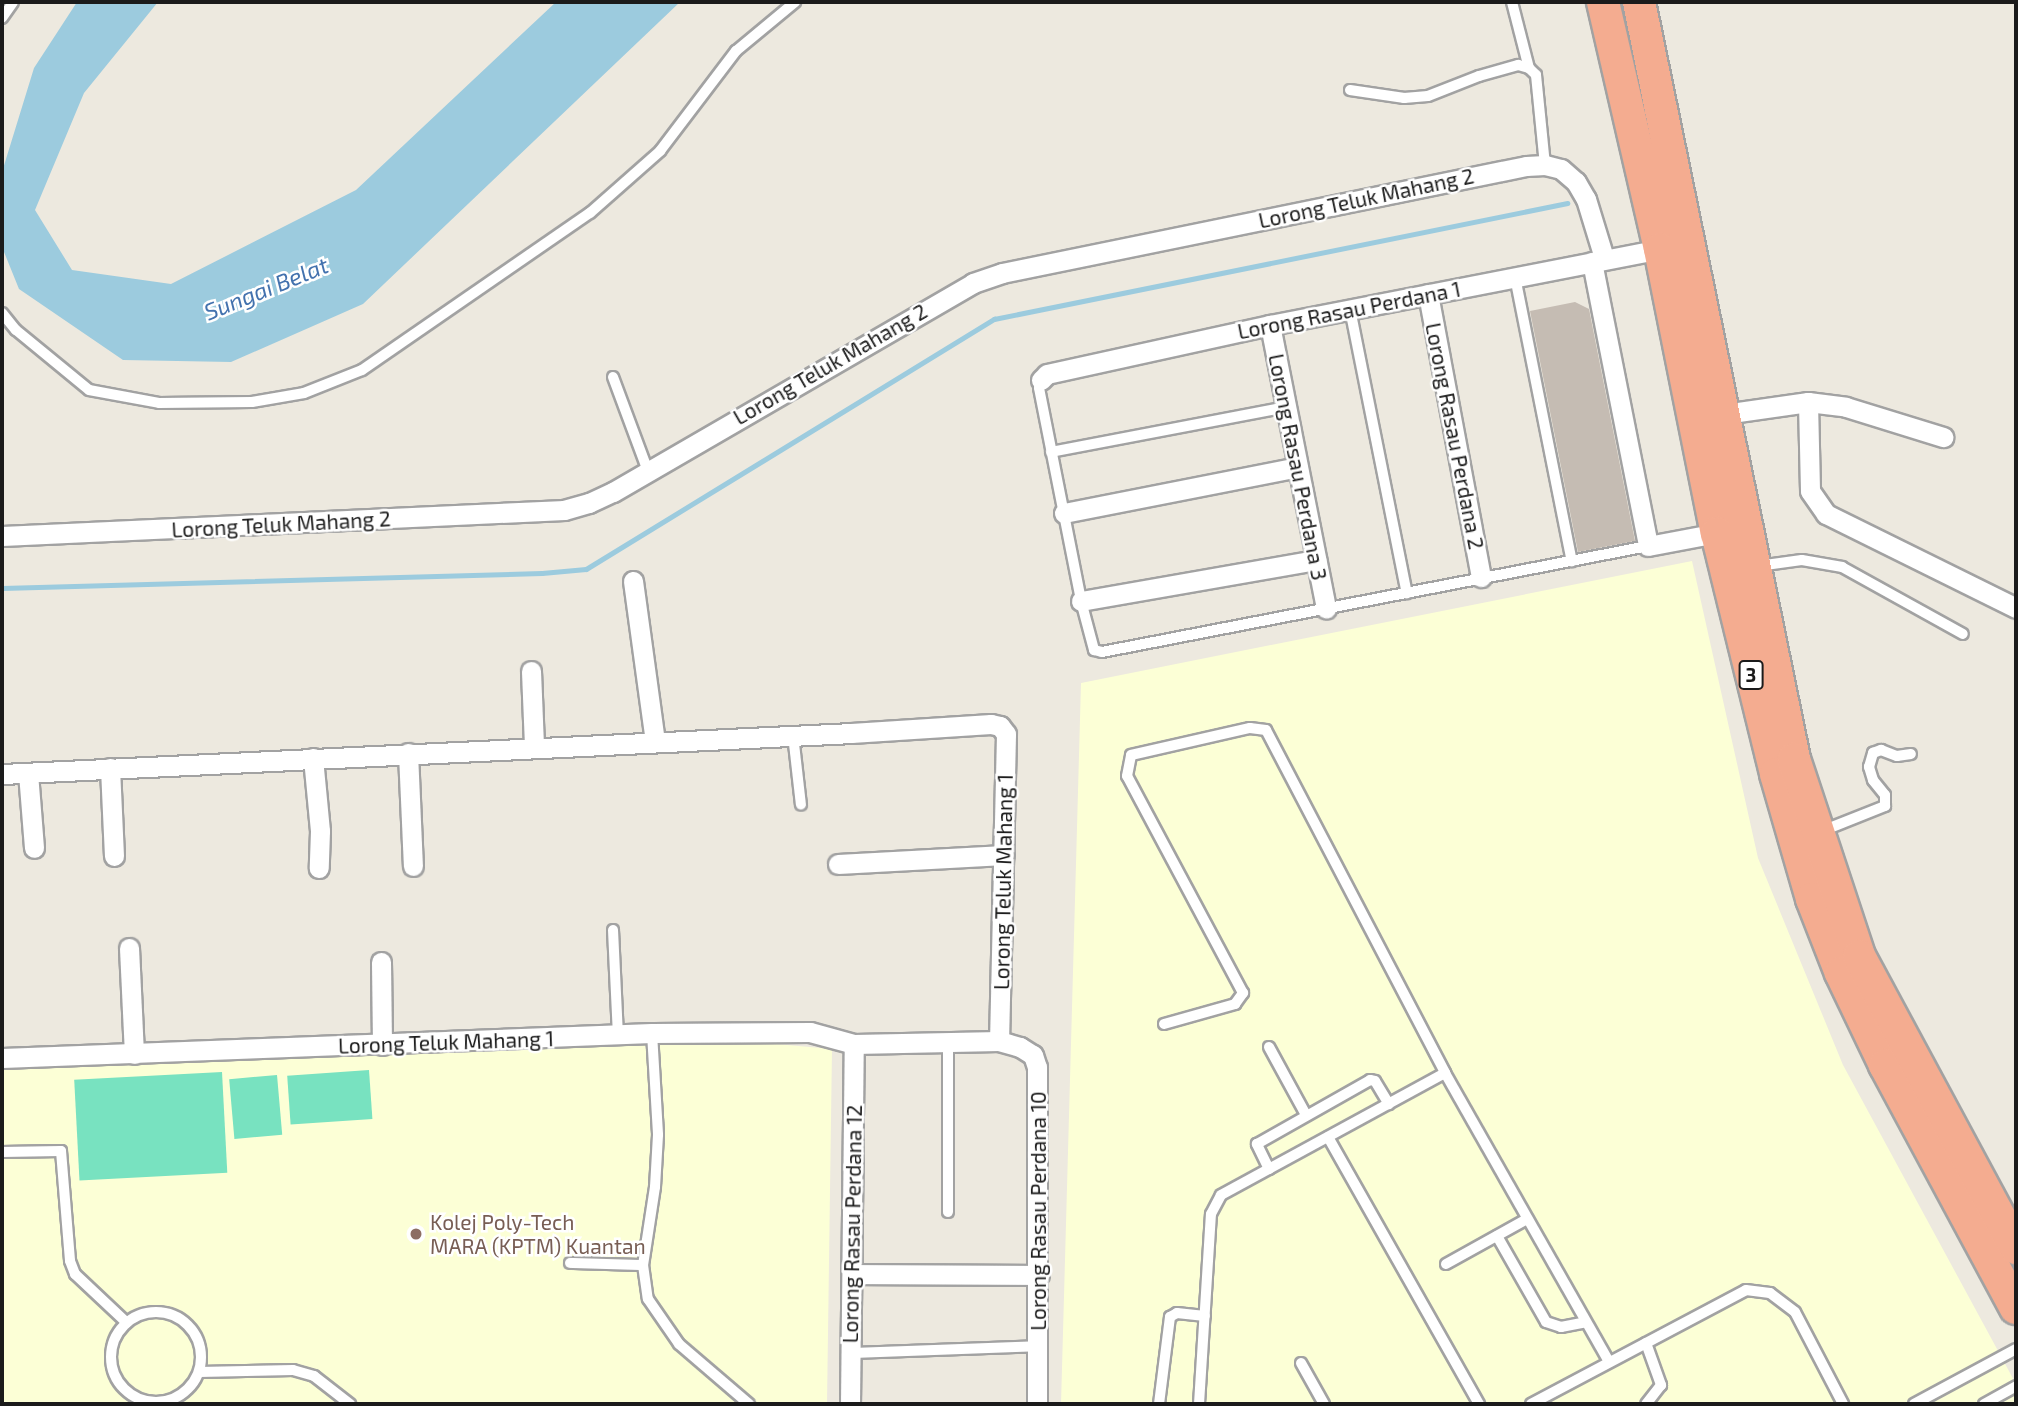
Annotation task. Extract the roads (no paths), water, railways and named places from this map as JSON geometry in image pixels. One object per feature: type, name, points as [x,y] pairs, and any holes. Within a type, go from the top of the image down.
[{"type":"highway","name":"3","points":[[1604,2],[1660,249],[1717,533],[1776,774],[1812,899],[1841,973],[1885,1065],[2016,1308]]},
{"type":"highway","name":"3","points":[[1639,2],[1794,759],[1859,956],[2016,1248]]},
{"type":"street","points":[[1545,164],[1560,169],[1576,182],[1586,199],[1648,546],[1717,533]]},
{"type":"street","name":"Lorong Teluk Mahang 2","points":[[2,536],[564,510],[589,503],[648,471],[947,296],[982,280],[1002,273],[1545,164]]},
{"type":"street","name":"Lorong Rasau Perdana 1","points":[[1041,380],[1046,374],[1270,325],[1660,249]]},
{"type":"street","name":"Lorong Rasau Perdana 2","points":[[1428,294],[1481,577]]},
{"type":"street","name":"Lorong Rasau Perdana 3","points":[[1270,325],[1326,609]]},
{"type":"street","points":[[1808,402],[1810,491],[1826,514],[2016,608]]},
{"type":"street","points":[[1724,414],[1808,402],[1846,407],[1943,437]]},
{"type":"street","points":[[1064,513],[1298,467]]},
{"type":"street","points":[[1081,601],[1316,560]]},
{"type":"street","points":[[633,581],[655,741]]},
{"type":"street","points":[[531,671],[534,747]]},
{"type":"street","name":"Lorong Teluk Mahang 1","points":[[2,774],[990,724],[1000,726],[1006,734],[999,1041],[854,1044],[810,1032],[652,1033],[2,1058]]},
{"type":"street","points":[[408,753],[413,866]]},
{"type":"street","points":[[313,758],[320,831],[319,867]]},
{"type":"street","points":[[110,768],[114,856]]},
{"type":"street","points":[[28,772],[34,848]]},
{"type":"street","points":[[838,864],[1003,855]]},
{"type":"street","points":[[129,948],[134,1054]]},
{"type":"street","points":[[381,961],[382,1045]]},
{"type":"street","name":"Lorong Rasau Perdana 10","points":[[999,1041],[1020,1047],[1033,1055],[1037,1067],[1037,1404]]},
{"type":"street","name":"Lorong Rasau Perdana 12","points":[[850,1404],[854,1044]]},
{"type":"street","points":[[852,1274],[1039,1275]]},
{"type":"lane","points":[[2,18],[13,2]]},
{"type":"lane","points":[[2,313],[16,330],[89,390],[159,404],[253,402],[304,393],[362,370],[590,213],[660,151],[736,51],[795,2]]},
{"type":"lane","points":[[1512,2],[1529,68]]},
{"type":"lane","points":[[1350,90],[1404,98],[1428,96],[1479,76],[1518,65],[1529,68],[1536,75],[1545,164]]},
{"type":"lane","points":[[1515,277],[1572,561]]},
{"type":"lane","points":[[1350,309],[1407,593]]},
{"type":"lane","points":[[613,377],[648,471]]},
{"type":"lane","points":[[1041,380],[1039,388],[1051,452],[1081,601],[1094,650],[1102,652],[1648,546]]},
{"type":"lane","points":[[1051,452],[1286,407]]},
{"type":"lane","points":[[1755,566],[1802,560],[1842,567],[1963,634]]},
{"type":"lane","points":[[1164,1024],[1235,1004],[1243,993],[1127,776],[1130,755],[1250,728],[1266,730],[1445,1073],[1609,1362]]},
{"type":"lane","points":[[793,735],[801,805]]},
{"type":"lane","points":[[1818,832],[1880,809],[1887,801],[1869,767],[1872,753],[1877,750],[1897,756],[1911,754]]},
{"type":"lane","points":[[613,930],[618,1035]]},
{"type":"lane","points":[[652,1033],[658,1135],[655,1187],[643,1265],[648,1299],[679,1345],[749,1404]]},
{"type":"lane","points":[[948,1042],[948,1212]]},
{"type":"lane","points":[[1269,1047],[1306,1115]]},
{"type":"lane","points":[[1199,1404],[1211,1214],[1221,1195],[1445,1073]]},
{"type":"lane","points":[[1269,1169],[1257,1144],[1370,1080],[1375,1082],[1388,1104]]},
{"type":"lane","points":[[1328,1137],[1479,1404]]},
{"type":"lane","points":[[2,1152],[61,1151],[70,1261],[75,1274],[127,1323]]},
{"type":"lane","points":[[1446,1264],[1527,1219]]},
{"type":"lane","points":[[1497,1236],[1546,1322],[1561,1327],[1586,1322]]},
{"type":"lane","points":[[570,1263],[643,1265]]},
{"type":"lane","points":[[1531,1404],[1746,1290],[1770,1293],[1795,1312],[1843,1404]]},
{"type":"lane","points":[[150,1313],[176,1317],[195,1335],[200,1347],[199,1372],[183,1393],[159,1403],[135,1397],[117,1380],[111,1356],[113,1344],[127,1323],[150,1313]]},
{"type":"lane","points":[[1159,1404],[1170,1317],[1177,1313],[1205,1316]]},
{"type":"lane","points":[[1646,1343],[1661,1385],[1646,1404]]},
{"type":"lane","points":[[850,1353],[1038,1346]]},
{"type":"lane","points":[[1914,1404],[2016,1349]]},
{"type":"lane","points":[[1301,1363],[1324,1404]]},
{"type":"lane","points":[[199,1372],[293,1370],[314,1376],[350,1404]]},
{"type":"lane","points":[[1984,1404],[2016,1386]]},
{"type":"water","name":"Sungai Belat","points":[[77,2],[158,2],[84,93],[35,210],[72,270],[171,284],[356,190],[556,2],[680,2],[363,304],[231,362],[123,360],[19,289],[2,247],[2,172],[34,68]]},
{"type":"waterway","points":[[2,588],[542,573],[586,569],[994,319],[1567,203]]},
{"type":"place","name":"Kolej Poly-Tech MARA (KPTM) Kuantan","points":[[416,1234]]}]
